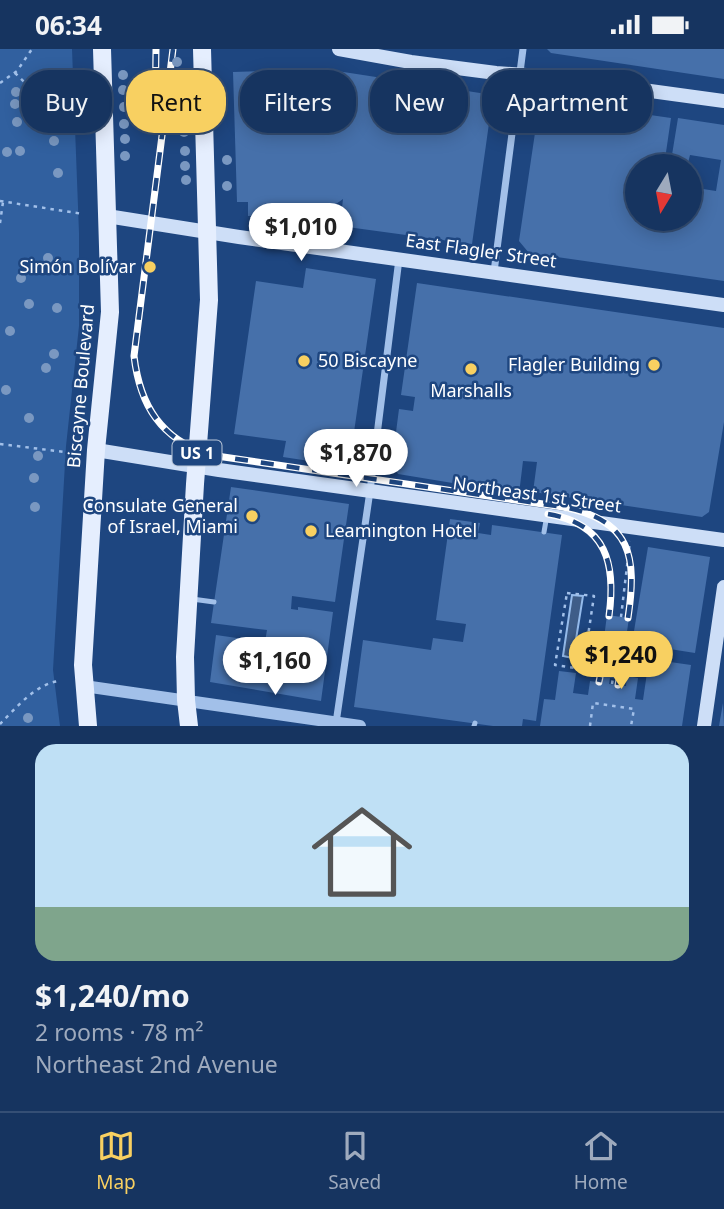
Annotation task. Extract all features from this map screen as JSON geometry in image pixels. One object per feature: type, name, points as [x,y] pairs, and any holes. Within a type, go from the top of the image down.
[{"type":"main road","name":"Biscayne Boulevard","points":[[88,726],[83,686],[96,450],[109,331],[102,49]]},
{"type":"main road","name":"US 1","points":[[189,726],[186,700],[188,599],[209,317],[202,49]]},
{"type":"main road","points":[[338,49],[396,54],[482,70]]},
{"type":"main road","points":[[652,92],[724,101]]},
{"type":"main road","name":"East Flagler Street","points":[[107,216],[724,305]]},
{"type":"main road","name":"Northeast 1st Street","points":[[96,450],[196,467],[724,540]]},
{"type":"main road","points":[[704,726],[724,587]]},
{"type":"street","points":[[521,70],[523,49]]},
{"type":"street","points":[[494,272],[512,133]]},
{"type":"street","points":[[336,723],[370,491],[399,259]]},
{"type":"street","points":[[83,686],[360,726]]},
{"type":"lane","points":[[544,532],[547,516]]},
{"type":"lane","points":[[188,599],[214,602]]},
{"type":"path","points":[[0,83],[15,73],[32,49]]},
{"type":"path","points":[[15,73],[21,79]]},
{"type":"path","points":[[0,223],[2,202],[83,214]]},
{"type":"path","points":[[0,444],[73,453]]},
{"type":"path","points":[[621,617],[630,541]]},
{"type":"path","points":[[567,593],[594,596],[583,669],[555,665],[567,593]]},
{"type":"path","points":[[612,684],[613,678]]},
{"type":"path","points":[[0,724],[24,699],[54,681],[61,681]]},
{"type":"path","points":[[590,726],[593,703],[634,709],[631,726]]},
{"type":"path","points":[[586,714],[591,715]]},
{"type":"shaded area","points":[[0,49],[72,49],[73,70],[21,70],[21,133],[75,133],[79,326],[66,446],[53,670],[60,726],[0,726]]},
{"type":"shaded area","points":[[572,595],[583,596],[573,658],[563,656]]},
{"type":"building","points":[[547,49],[724,49],[724,79],[551,53]]},
{"type":"building","points":[[233,72],[240,72],[240,133],[356,133],[356,74],[370,76],[370,133],[468,133],[468,91],[482,93],[482,133],[488,133],[472,244],[340,226],[343,199],[329,209],[321,209],[321,213],[248,216],[248,202],[237,202]]},
{"type":"building","points":[[652,115],[671,118],[666,154],[625,154],[625,231],[702,231],[702,189],[716,191],[721,160],[702,157],[702,154],[672,154],[678,118],[724,125],[724,281],[529,253],[519,241],[535,133],[652,133]]},
{"type":"building","name":"50 Biscayne","points":[[306,268],[376,279],[349,467],[283,457],[286,441],[234,434],[256,281],[303,288]]},
{"type":"building","points":[[417,283],[724,328],[724,422],[709,512],[702,517],[533,492],[537,462],[523,461],[519,494],[398,474],[392,463],[399,409],[413,411],[415,397],[401,395]]},
{"type":"building","points":[[231,487],[349,504],[335,602],[292,596],[291,609],[298,610],[298,607],[333,612],[321,701],[210,682],[216,635],[265,642],[267,630],[211,623]]},
{"type":"building","points":[[450,519],[480,523],[478,533],[491,535],[492,525],[562,535],[536,721],[523,719],[522,726],[493,726],[354,707],[363,640],[431,650],[433,638],[463,642],[466,624],[436,620]]},
{"type":"building","points":[[648,547],[710,557],[695,653],[632,643]]},
{"type":"building","points":[[607,615],[629,618],[620,679],[610,678],[609,684],[626,686],[627,676],[638,678],[635,699],[643,700],[649,659],[691,665],[682,726],[540,726],[544,699],[555,700],[559,671],[576,673],[573,693],[588,695],[590,681],[603,683],[603,677],[599,676]]},
{"type":"building","points":[[723,703],[724,726],[719,726]]},
{"type":"railway","points":[[156,49],[156,70]]},
{"type":"railway","points":[[173,49],[134,356],[142,390],[156,418],[178,440],[210,455],[563,507],[586,513],[604,521],[625,545],[630,559],[631,577],[628,618]]},
{"type":"railway","points":[[548,514],[568,519],[583,527],[595,537],[603,549],[611,580],[609,616]]},
{"type":"railway","points":[[599,682],[600,677]]},
{"type":"railway","points":[[618,685],[619,679]]},
{"type":"place","name":"Simón Bolívar","points":[[150,267]]},
{"type":"place","name":"50 Biscayne","points":[[304,361]]},
{"type":"place","name":"Flagler Building","points":[[654,365]]},
{"type":"place","name":"Marshalls","points":[[471,369]]},
{"type":"place","name":"Consulate General of Israel, Miami","points":[[252,516]]},
{"type":"place","name":"Leamington Hotel","points":[[311,531]]}]
